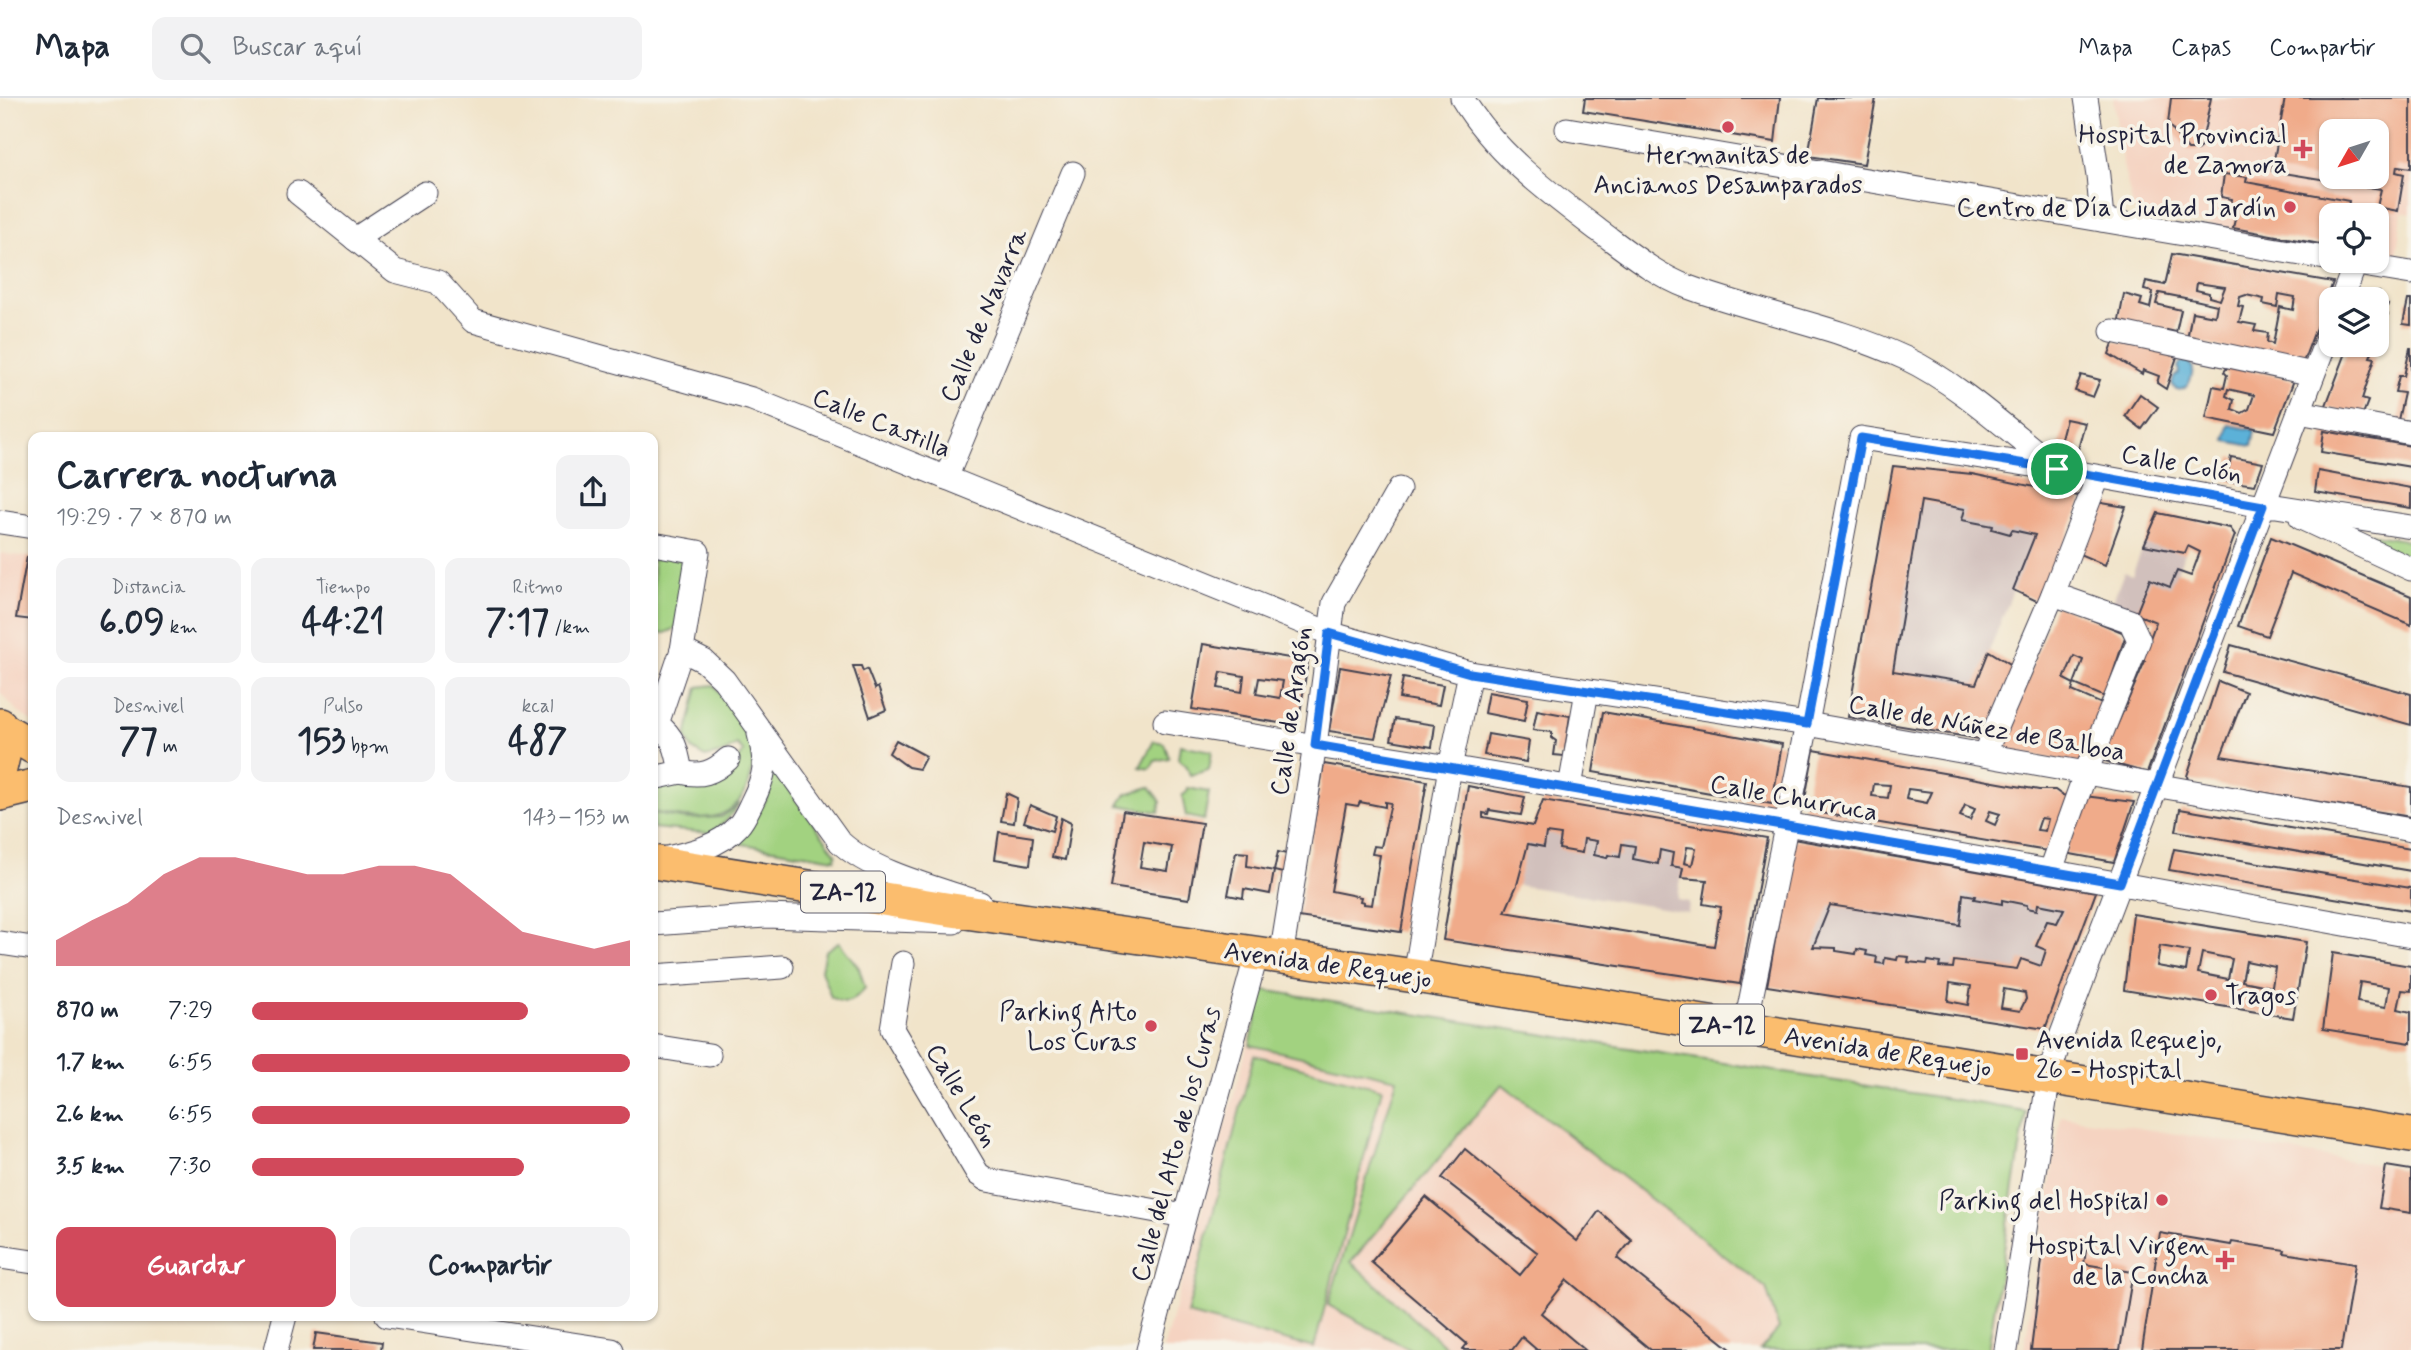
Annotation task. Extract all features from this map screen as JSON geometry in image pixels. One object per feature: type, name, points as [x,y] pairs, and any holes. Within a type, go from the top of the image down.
[{"type":"highway","points":[[1,727],[28,744]]},
{"type":"highway","points":[[0,769],[4,752],[1,727]]},
{"type":"highway","points":[[0,794],[28,787]]},
{"type":"highway","name":"Avenida de Requejo","points":[[658,863],[1033,921],[1415,976],[2411,1135]]},
{"type":"street","points":[[1462,98],[1502,151],[1567,206],[1645,265],[1686,286],[1873,344],[1907,359],[1954,388],[2057,469]]},
{"type":"street","points":[[2086,98],[2102,220]]},
{"type":"street","points":[[1567,129],[2319,257]]},
{"type":"street","name":"Calle de Navarra","points":[[946,478],[1073,173]]},
{"type":"street","name":"Calle Castilla","points":[[298,193],[395,271],[438,282],[473,321],[752,399],[1329,633],[1470,673]]},
{"type":"street","points":[[355,239],[425,193]]},
{"type":"street","points":[[2389,269],[2411,273]]},
{"type":"street","points":[[2112,331],[2313,374]]},
{"type":"street","points":[[2006,1350],[2049,1076],[2060,1038],[2157,784],[2270,506],[2299,412],[2320,357]]},
{"type":"street","points":[[2299,412],[2411,433]]},
{"type":"street","name":"Calle Colón","points":[[1807,724],[1861,438],[2411,527]]},
{"type":"street","points":[[1984,755],[2053,594],[2098,477]]},
{"type":"street","name":"Calle de Aragón","points":[[1269,955],[1315,745],[1334,603],[1398,489]]},
{"type":"street","points":[[2270,506],[2411,569]]},
{"type":"street","points":[[0,522],[28,526]]},
{"type":"street","points":[[658,545],[698,552],[682,650],[658,721]]},
{"type":"street","points":[[2051,870],[2086,772],[2139,640],[2130,621],[2053,594]]},
{"type":"street","name":"Avenida de Requejo","points":[[682,650],[704,661],[714,670],[757,724],[839,842],[853,854],[874,865],[1033,921]]},
{"type":"street","points":[[1415,976],[1450,767],[1470,673]]},
{"type":"street","name":"Calle de Núñez de Balboa","points":[[1470,673],[1807,724],[2411,830]]},
{"type":"street","points":[[1570,787],[1587,691]]},
{"type":"street","name":"Calle Churruca","points":[[1166,722],[1786,824],[2411,936]]},
{"type":"street","points":[[658,861],[691,853],[721,840],[740,825],[764,778],[764,754],[757,724]]},
{"type":"street","points":[[1745,1028],[1807,724]]},
{"type":"street","points":[[658,725],[673,740],[681,772]]},
{"type":"street","points":[[658,777],[681,772],[691,775],[709,773],[728,759]]},
{"type":"street","points":[[658,924],[765,916],[920,922],[1033,921]]},
{"type":"street","points":[[0,943],[28,947]]},
{"type":"street","name":"Calle del Alto de los Curas","points":[[1149,1350],[1184,1216],[1269,955]]},
{"type":"street","name":"Calle León","points":[[902,963],[892,1030],[978,1174],[988,1180],[1184,1216]]},
{"type":"street","points":[[658,976],[782,967]]},
{"type":"street","points":[[658,1047],[709,1055]]},
{"type":"street","points":[[0,1257],[28,1261]]},
{"type":"street","points":[[276,1350],[284,1321]]},
{"type":"street","points":[[425,1321],[532,1335],[612,1350]]},
{"type":"shaded area","points":[[2113,98],[2411,98],[2411,214],[2402,212],[2396,260],[2389,258],[2389,203],[2319,203],[2319,244],[2134,211],[2123,165]]},
{"type":"shaded area","points":[[1921,501],[1965,509],[1963,520],[1993,526],[1992,529],[2010,534],[2012,530],[2035,535],[1976,684],[1893,671]]},
{"type":"shaded area","points":[[2144,545],[2185,553],[2170,587],[2150,579],[2136,614],[2112,603],[2124,572],[2132,575]]},
{"type":"shaded area","points":[[0,553],[28,557],[28,719],[0,692]]},
{"type":"shaded area","points":[[1546,833],[1561,835],[1559,849],[1582,853],[1584,839],[1597,841],[1595,855],[1607,858],[1608,855],[1619,857],[1622,844],[1635,846],[1634,859],[1657,864],[1660,850],[1673,853],[1671,866],[1683,868],[1677,900],[1689,902],[1688,912],[1517,885],[1528,844]]},
{"type":"shaded area","points":[[1963,894],[1975,896],[1975,899],[2027,905],[2037,910],[2038,904],[2064,909],[2057,923],[2047,921],[2036,945],[2046,950],[2041,966],[2017,969],[1954,961],[1953,968],[1939,967],[1940,963],[1908,962],[1908,957],[1898,956],[1897,960],[1885,958],[1884,964],[1876,963],[1876,957],[1866,955],[1867,951],[1857,949],[1856,954],[1836,951],[1836,948],[1813,947],[1830,905],[1960,924]]},
{"type":"shaded area","points":[[1263,990],[2026,1111],[1991,1350],[1163,1350]]},
{"type":"shaded area","name":"Hospital Virgen de la Concha","points":[[2061,1116],[2411,1170],[2411,1350],[2024,1350]]},
{"type":"green space","points":[[2362,533],[2411,541],[2411,562],[2360,539]]},
{"type":"green space","points":[[658,552],[682,560],[687,572],[677,628],[665,633],[658,632]]},
{"type":"green space","points":[[714,685],[739,717],[750,740],[751,776],[741,798],[722,814],[688,817],[658,813],[658,783],[732,767],[744,752],[737,745],[723,753],[705,757],[692,749],[686,737],[698,687]]},
{"type":"green space","points":[[1154,741],[1164,743],[1169,758],[1155,761],[1150,769],[1140,767]]},
{"type":"green space","points":[[1180,745],[1212,751],[1209,770],[1190,775],[1186,765],[1178,759]]},
{"type":"green space","points":[[772,772],[776,772],[836,854],[835,859],[736,843],[766,800]]},
{"type":"green space","points":[[1150,787],[1161,801],[1159,812],[1119,805],[1126,794]]},
{"type":"green space","points":[[1188,788],[1209,792],[1204,820],[1186,816],[1182,796]]},
{"type":"green space","points":[[740,803],[726,821],[710,833],[658,828],[658,815],[687,819],[722,817]]},
{"type":"green space","points":[[839,942],[859,968],[865,988],[854,999],[846,1002],[831,997],[821,970],[825,951]]},
{"type":"green space","points":[[1263,990],[2026,1111],[1988,1350],[1760,1350],[1779,1329],[1766,1288],[1502,1084],[1351,1262],[1449,1350],[1411,1350],[1328,1305],[1397,1079],[1250,1045]]},
{"type":"green space","points":[[1254,1055],[1382,1089],[1314,1348],[1187,1314]]},
{"type":"water","points":[[2187,361],[2193,368],[2191,380],[2184,388],[2176,390],[2172,384],[2174,377],[2179,373],[2180,363]]},
{"type":"water","points":[[2229,425],[2255,430],[2252,446],[2226,441]]},
{"type":"building","name":"Hermanitas de Ancianos Desamparados","points":[[1585,98],[1780,98],[1775,142],[1583,111]]},
{"type":"building","points":[[1818,98],[1876,98],[1864,164],[1808,156]]},
{"type":"building","name":"Hospital Provincial de Zamora","points":[[2171,98],[2211,98],[2201,147],[2197,150],[2188,150],[2168,124]]},
{"type":"building","name":"Hospital Provincial de Zamora","points":[[2285,98],[2411,98],[2411,168],[2397,166],[2396,172],[2404,174],[2398,211],[2389,209],[2389,203],[2378,203],[2381,189],[2389,189],[2389,119],[2319,119],[2319,179],[2272,171]]},
{"type":"building","name":"Centro de Día Ciudad Jardín","points":[[2224,174],[2247,177],[2246,182],[2349,201],[2319,203],[2319,244],[2233,228],[2236,215],[2230,214],[2232,199],[2221,197]]},
{"type":"building","points":[[2172,254],[2333,282],[2331,287],[2319,287],[2319,319],[2302,365],[2187,340],[2192,312],[2215,316],[2217,305],[2195,300],[2159,293],[2156,304],[2181,310],[2176,332],[2167,330],[2166,335],[2118,325],[2124,294],[2142,299],[2140,305],[2150,308],[2153,292],[2144,290],[2146,281],[2165,285]],"holes":[[[2197,283],[2225,287],[2220,300],[2209,297],[2209,293],[2196,290]],[[2279,294],[2295,297],[2293,310],[2280,307],[2273,344],[2267,342],[2268,333],[2254,331],[2256,325],[2239,322],[2243,307],[2238,306],[2240,297],[2246,295],[2264,299],[2263,304],[2277,307]]]},
{"type":"building","points":[[2408,300],[2411,300],[2411,325],[2403,324]]},
{"type":"building","points":[[2114,341],[2178,354],[2166,389],[2157,383],[2159,376],[2143,370],[2142,374],[2109,354]]},
{"type":"building","points":[[2410,348],[2411,421],[2398,420],[2404,393],[2395,392],[2399,376],[2404,376]]},
{"type":"building","points":[[2344,357],[2375,358],[2362,399],[2368,401],[2363,414],[2325,408]]},
{"type":"building","points":[[2229,365],[2294,380],[2274,432],[2206,418],[2213,386],[2224,388],[2227,375],[2224,372]],"holes":[[[2228,389],[2254,395],[2249,409],[2242,413],[2232,409],[2234,400],[2226,396]]]},
{"type":"building","points":[[2081,375],[2100,380],[2093,397],[2075,391]]},
{"type":"building","points":[[2140,394],[2158,407],[2142,429],[2125,416]]},
{"type":"building","points":[[2066,419],[2085,423],[2076,457],[2057,454]]},
{"type":"building","points":[[2324,431],[2411,446],[2411,467],[2321,452]]},
{"type":"building","points":[[2231,457],[2263,463],[2255,485],[2226,481]]},
{"type":"building","points":[[1893,466],[1972,474],[2083,497],[2041,603],[2013,590],[2035,535],[2012,530],[2010,534],[1992,529],[1993,526],[1962,520],[1965,509],[1921,501],[1893,671],[1976,684],[1989,651],[2015,667],[1985,740],[1848,717]]},
{"type":"building","points":[[2318,471],[2411,488],[2411,508],[2315,492]]},
{"type":"building","points":[[2096,502],[2126,507],[2105,565],[2077,553]]},
{"type":"building","points":[[2158,513],[2230,528],[2235,535],[2147,773],[2102,760],[2145,661],[2142,660],[2156,622],[2136,614],[2150,579],[2170,587],[2177,571],[2191,576],[2200,552],[2188,546],[2185,553],[2144,545]]},
{"type":"building","points":[[2271,537],[2411,596],[2411,625],[2291,573],[2267,636],[2238,626]]},
{"type":"building","points":[[27,557],[28,557],[28,619],[16,618]]},
{"type":"building","points":[[2056,605],[2122,632],[2125,637],[2105,697],[2074,684],[2072,691],[2102,704],[2080,764],[1999,749]],"holes":[[[2074,656],[2083,660],[2074,684],[2064,679]]]},
{"type":"building","points":[[1203,644],[1308,661],[1298,726],[1192,709]],"holes":[[[1221,672],[1244,676],[1242,692],[1218,688]],[[1259,678],[1283,681],[1280,698],[1256,694]]]},
{"type":"building","points":[[2231,645],[2411,694],[2411,725],[2223,672]]},
{"type":"building","points":[[853,666],[861,666],[863,671],[867,669],[875,689],[878,687],[886,710],[870,717]]},
{"type":"building","points":[[1340,667],[1391,676],[1375,738],[1329,731]]},
{"type":"building","points":[[1403,678],[1443,685],[1439,705],[1399,698]]},
{"type":"building","points":[[2218,681],[2246,692],[2221,756],[2411,787],[2411,817],[2188,780],[2187,776]]},
{"type":"building","points":[[1488,692],[1528,699],[1524,721],[1484,713]]},
{"type":"building","points":[[1537,710],[1570,716],[1564,756],[1554,755],[1556,741],[1552,738],[1552,732],[1533,730]]},
{"type":"building","points":[[1603,712],[1782,744],[1772,804],[1593,772]]},
{"type":"building","points":[[1395,719],[1435,725],[1432,747],[1391,740]]},
{"type":"building","points":[[1488,734],[1529,741],[1526,762],[1484,755]]},
{"type":"building","points":[[896,740],[926,756],[919,769],[908,767],[889,753]]},
{"type":"building","points":[[1814,750],[2039,790],[2055,790],[2062,795],[2075,797],[2053,852],[1803,810]],"holes":[[[1874,784],[1890,785],[1888,798],[1872,796]],[[1908,789],[1932,792],[1927,803],[1906,799]],[[1965,805],[1975,809],[1970,820],[1960,816]],[[1990,811],[2000,814],[1995,825],[1986,821]],[[2041,818],[2048,819],[2045,831],[2037,830]]]},
{"type":"building","points":[[1324,764],[1427,781],[1401,932],[1298,917]],"holes":[[[1360,802],[1385,807],[1385,802],[1391,803],[1381,847],[1374,846],[1372,854],[1380,855],[1372,905],[1364,904],[1360,901],[1361,897],[1331,891],[1346,804],[1358,806]]]},
{"type":"building","points":[[1468,786],[1525,797],[1521,815],[1489,810],[1488,814],[1483,813],[1483,817],[1533,826],[1543,800],[1767,838],[1740,984],[1443,940]],"holes":[[[1546,833],[1561,835],[1559,849],[1582,853],[1584,839],[1597,841],[1594,855],[1607,858],[1608,855],[1620,857],[1622,844],[1635,846],[1633,859],[1658,864],[1660,850],[1673,853],[1671,866],[1683,868],[1681,878],[1707,880],[1703,904],[1721,907],[1714,946],[1505,912],[1517,885],[1528,844],[1544,847]],[[1687,847],[1696,848],[1692,865],[1684,863]]]},
{"type":"building","points":[[1006,793],[1017,798],[1014,823],[1001,821]]},
{"type":"building","points":[[2084,796],[2134,802],[2114,862],[2065,853]]},
{"type":"building","points":[[1030,805],[1056,816],[1052,831],[1024,822]]},
{"type":"building","points":[[2180,809],[2411,849],[2411,871],[2176,831]]},
{"type":"building","points":[[1123,811],[1202,823],[1189,899],[1111,887]],"holes":[[[1144,842],[1172,847],[1168,871],[1140,867]]]},
{"type":"building","points":[[1061,818],[1071,823],[1065,860],[1052,857]]},
{"type":"building","points":[[999,832],[1033,837],[1030,865],[995,859]]},
{"type":"building","points":[[1793,839],[2096,892],[2045,1029],[1767,986]],"holes":[[[1963,894],[1975,896],[1974,899],[2002,904],[2002,900],[2027,905],[2027,908],[2037,910],[2038,904],[2064,909],[2057,923],[2047,921],[2036,946],[2046,950],[2041,966],[2021,959],[2017,969],[1954,961],[1953,968],[1939,967],[1940,963],[1928,961],[1927,964],[1908,962],[1909,957],[1898,956],[1897,960],[1885,958],[1884,964],[1876,963],[1877,957],[1866,955],[1867,951],[1857,949],[1856,954],[1836,951],[1836,948],[1813,947],[1830,905],[1960,925]],[[1950,983],[1971,986],[1968,1005],[1948,1001]],[[2004,989],[2025,993],[2026,999],[2020,1011],[2001,1008]]]},
{"type":"building","points":[[2174,849],[2411,888],[2411,911],[2169,870]]},
{"type":"building","points":[[1236,852],[1248,853],[1247,866],[1274,871],[1270,894],[1244,889],[1243,898],[1228,895]]},
{"type":"building","points":[[1278,852],[1291,855],[1287,874],[1274,871]]},
{"type":"building","points":[[2133,914],[2306,942],[2293,1018],[2124,990]],"holes":[[[2160,946],[2189,951],[2186,971],[2157,966]],[[2202,953],[2232,959],[2228,979],[2198,973]],[[2246,961],[2275,967],[2272,987],[2242,981]]]},
{"type":"building","points":[[2333,953],[2411,966],[2411,991],[2402,990],[2398,1009],[2411,1012],[2411,1043],[2323,1029]],"holes":[[[2360,982],[2389,987],[2386,1007],[2357,1002]]]},
{"type":"building","points":[[1465,1149],[1577,1241],[1599,1211],[1632,1240],[1617,1258],[1732,1350],[1651,1350],[1567,1280],[1541,1313],[1585,1350],[1537,1350],[1522,1337],[1512,1350],[1464,1350],[1467,1344],[1371,1262],[1426,1197],[1520,1275],[1538,1253],[1442,1178]]},
{"type":"building","points":[[2386,1166],[2411,1170],[2411,1213],[2379,1208]]},
{"type":"building","points":[[2160,1233],[2231,1245],[2232,1242],[2285,1250],[2284,1253],[2355,1264],[2341,1350],[2142,1350]]},
{"type":"building","points":[[2044,1244],[2086,1250],[2084,1264],[2133,1272],[2120,1350],[2031,1350]]},
{"type":"building","points":[[316,1333],[382,1342],[381,1350],[313,1350]]},
{"type":"place","name":"Hermanitas de Ancianos Desamparados","points":[[1728,127]]},
{"type":"place","name":"Hospital Provincial de Zamora","points":[[2303,149]]},
{"type":"place","name":"Centro de Día Ciudad Jardín","points":[[2290,207]]},
{"type":"place","name":"Tragos","points":[[2211,995]]},
{"type":"place","name":"Parking Alto Los Curas","points":[[1151,1026]]},
{"type":"place","name":"Avenida Requejo, 26 - Hospital","points":[[2022,1054]]},
{"type":"place","name":"Parking del Hospital","points":[[2162,1200]]},
{"type":"place","name":"Hospital Virgen de la Concha","points":[[2225,1260]]},
{"type":"route","points":[[1861,438],[2057,469],[2263,506],[2120,883],[1315,745],[1329,633],[1470,673],[1807,724],[1861,438]]}]
